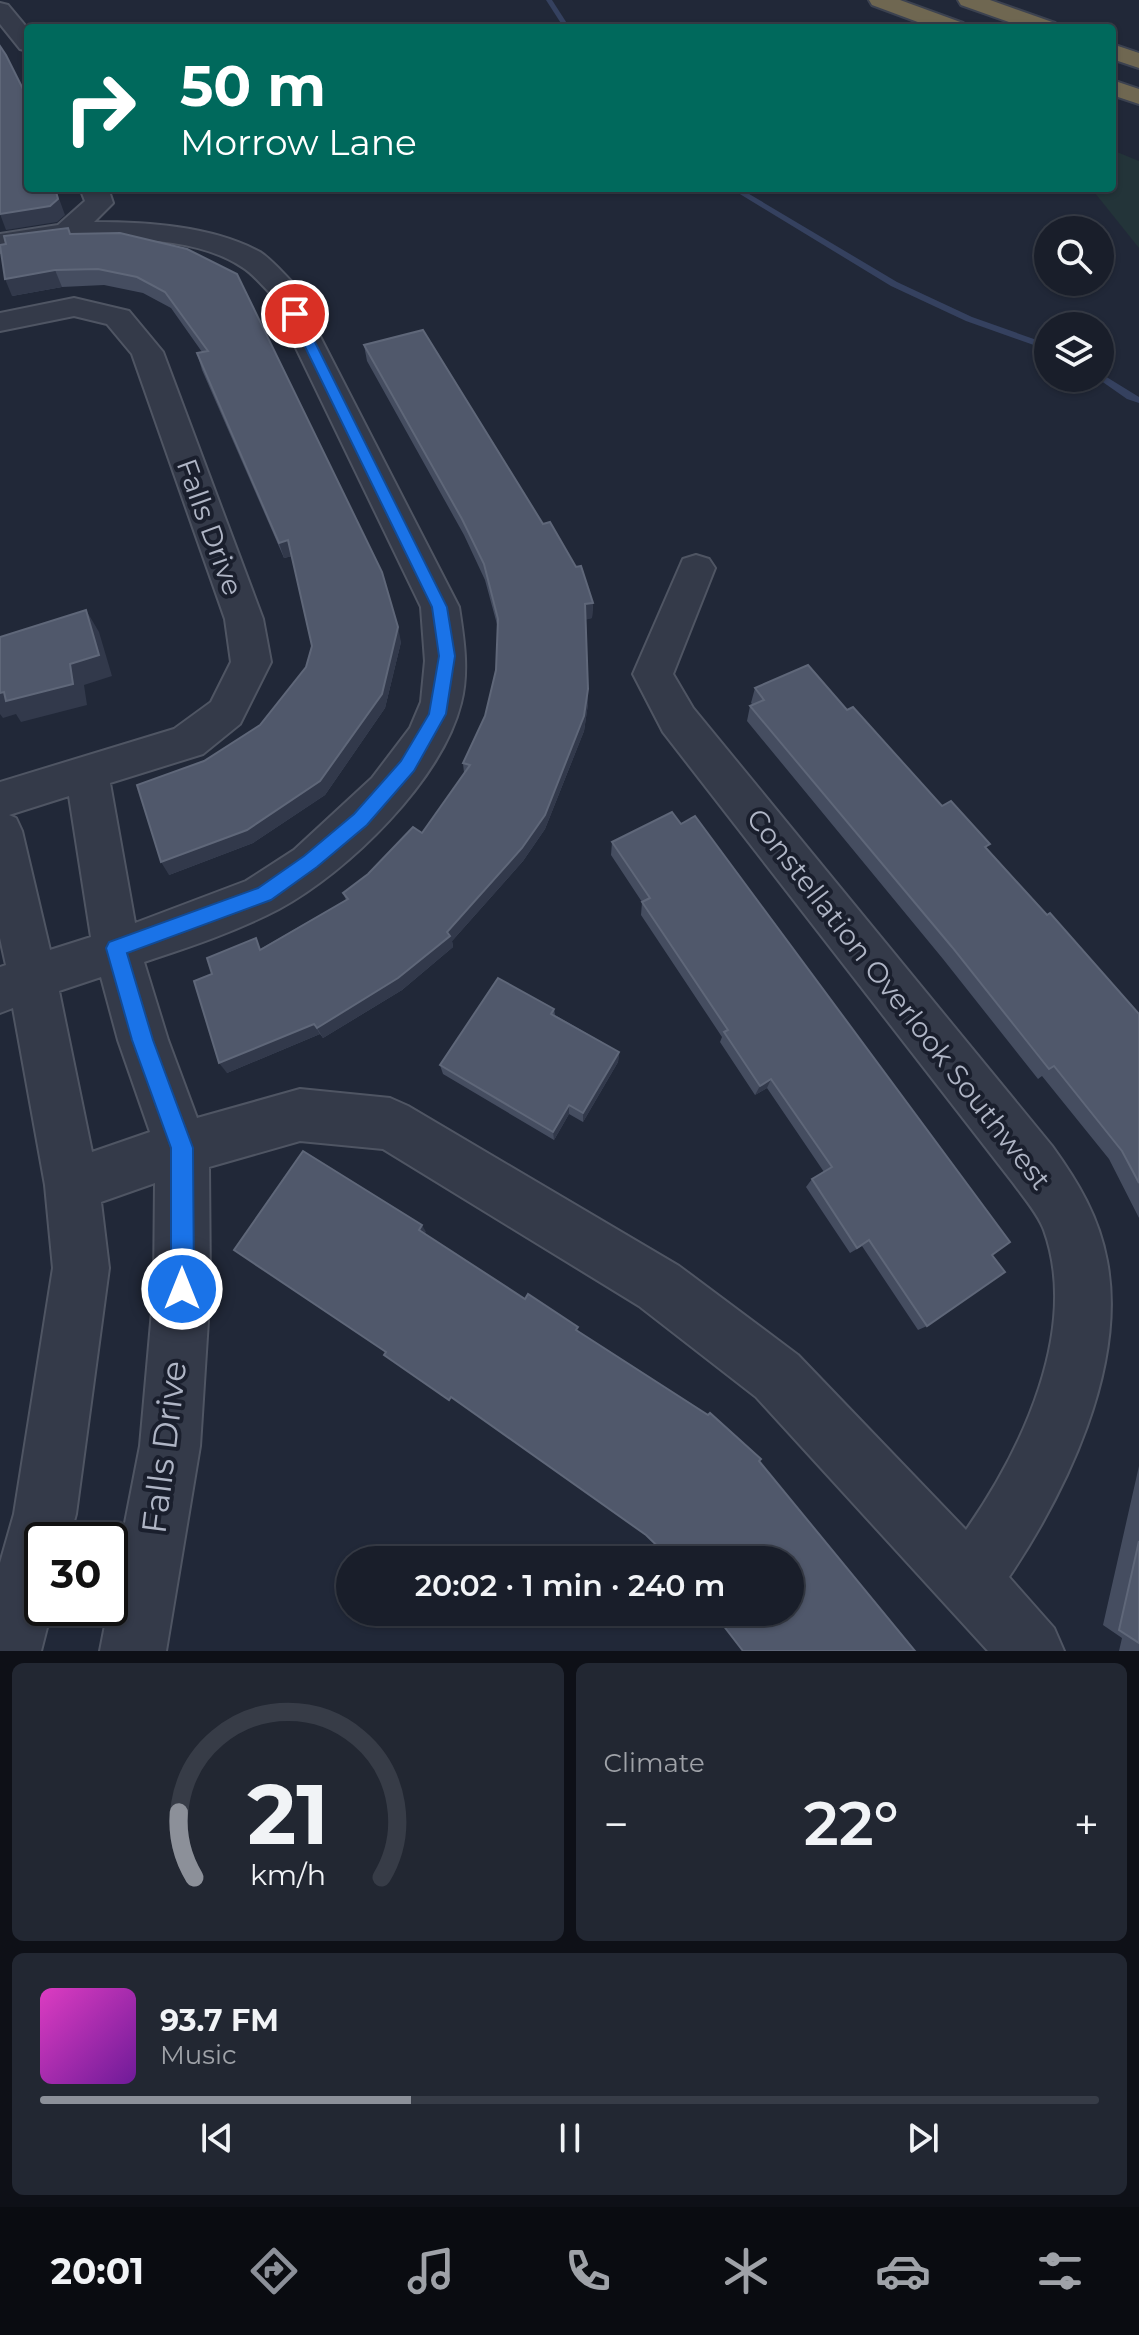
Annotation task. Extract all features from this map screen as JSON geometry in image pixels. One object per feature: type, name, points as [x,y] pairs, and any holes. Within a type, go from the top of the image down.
[{"type":"highway","points":[[880,0],[944,24]]},
{"type":"highway","points":[[969,0],[1036,24]]},
{"type":"highway","points":[[1116,52],[1139,61]]},
{"type":"highway","points":[[1116,88],[1139,97]]},
{"type":"street","points":[[0,10],[24,39]]},
{"type":"street","points":[[68,231],[99,203],[95,192]]},
{"type":"street","points":[[0,243],[68,231],[126,230],[185,239],[247,256],[282,288],[440,607],[447,656],[437,714],[407,766],[361,819],[311,862],[265,894],[16,984]]},
{"type":"street","name":"Falls Drive","points":[[0,322],[74,307],[118,317],[147,352],[244,619],[251,662],[226,713],[188,742],[0,800]]},
{"type":"street","name":"Constellation Overlook Southwest","points":[[696,568],[653,674],[678,720],[1033,1165],[1070,1226],[1077,1251],[1081,1303],[1076,1349],[1064,1399],[1044,1454],[1019,1505],[970,1581]]},
{"type":"street","name":"Falls Drive","points":[[87,774],[116,948],[143,1040],[182,1148],[182,1289],[170,1446],[133,1651]]},
{"type":"street","points":[[0,831],[16,984],[72,1185],[81,1268],[45,1514],[8,1651]]},
{"type":"street","points":[[72,1185],[182,1148],[300,1115],[390,1124],[659,1286],[777,1376],[970,1581],[1031,1651]]},
{"type":"shaded area","points":[[1116,152],[1139,161],[1139,248],[1094,192],[1116,192]]},
{"type":"building","points":[[0,46],[24,91],[24,192],[56,192],[58,199],[50,206],[0,214]]},
{"type":"building","points":[[68,228],[70,234],[120,233],[187,249],[237,274],[382,572],[398,627],[382,694],[320,781],[247,830],[161,862],[137,785],[204,761],[260,725],[306,667],[312,646],[288,540],[279,543],[197,353],[208,351],[165,292],[137,277],[98,269],[55,270],[5,279],[0,245],[6,244],[4,236]]},
{"type":"building","points":[[423,330],[543,524],[550,522],[576,567],[581,566],[593,603],[585,604],[588,689],[584,716],[545,815],[522,848],[447,932],[450,936],[398,978],[317,1028],[314,1024],[219,1063],[194,981],[212,974],[207,958],[256,938],[260,950],[348,899],[343,893],[368,874],[413,827],[422,833],[470,765],[463,763],[485,716],[496,670],[498,619],[484,564],[364,345]]},
{"type":"building","points":[[86,610],[99,655],[70,664],[73,684],[6,701],[4,692],[0,693],[0,637]]},
{"type":"building","points":[[808,665],[847,710],[853,707],[942,806],[951,801],[990,844],[985,847],[1047,915],[1050,913],[1139,1014],[1139,1183],[1122,1151],[1054,1066],[1049,1069],[952,947],[750,706],[764,700],[755,688]]},
{"type":"building","points":[[672,812],[681,824],[695,816],[1010,1242],[992,1255],[1005,1272],[927,1326],[869,1240],[857,1248],[812,1179],[832,1167],[771,1079],[760,1086],[724,1032],[728,1030],[642,902],[650,898],[612,842]]},
{"type":"building","points":[[498,978],[554,1009],[551,1014],[619,1052],[583,1113],[569,1105],[553,1132],[440,1065]]},
{"type":"building","points":[[303,1151],[422,1225],[419,1230],[525,1299],[528,1294],[578,1327],[576,1330],[708,1415],[710,1413],[761,1459],[759,1461],[915,1651],[743,1651],[724,1626],[804,1626],[804,1546],[657,1546],[451,1397],[449,1400],[384,1355],[386,1352],[234,1250]]},
{"type":"building","points":[[1139,1541],[1139,1643],[1119,1630]]},
{"type":"waterway","points":[[549,0],[564,24]]},
{"type":"waterway","points":[[741,192],[894,284],[969,319],[1034,342]]},
{"type":"waterway","points":[[1114,386],[1139,400]]},
{"type":"route","points":[[182,1289],[182,1148],[143,1040],[116,948],[193,923],[265,894],[311,862],[361,819],[407,766],[437,714],[447,656],[440,607],[295,314]]}]
